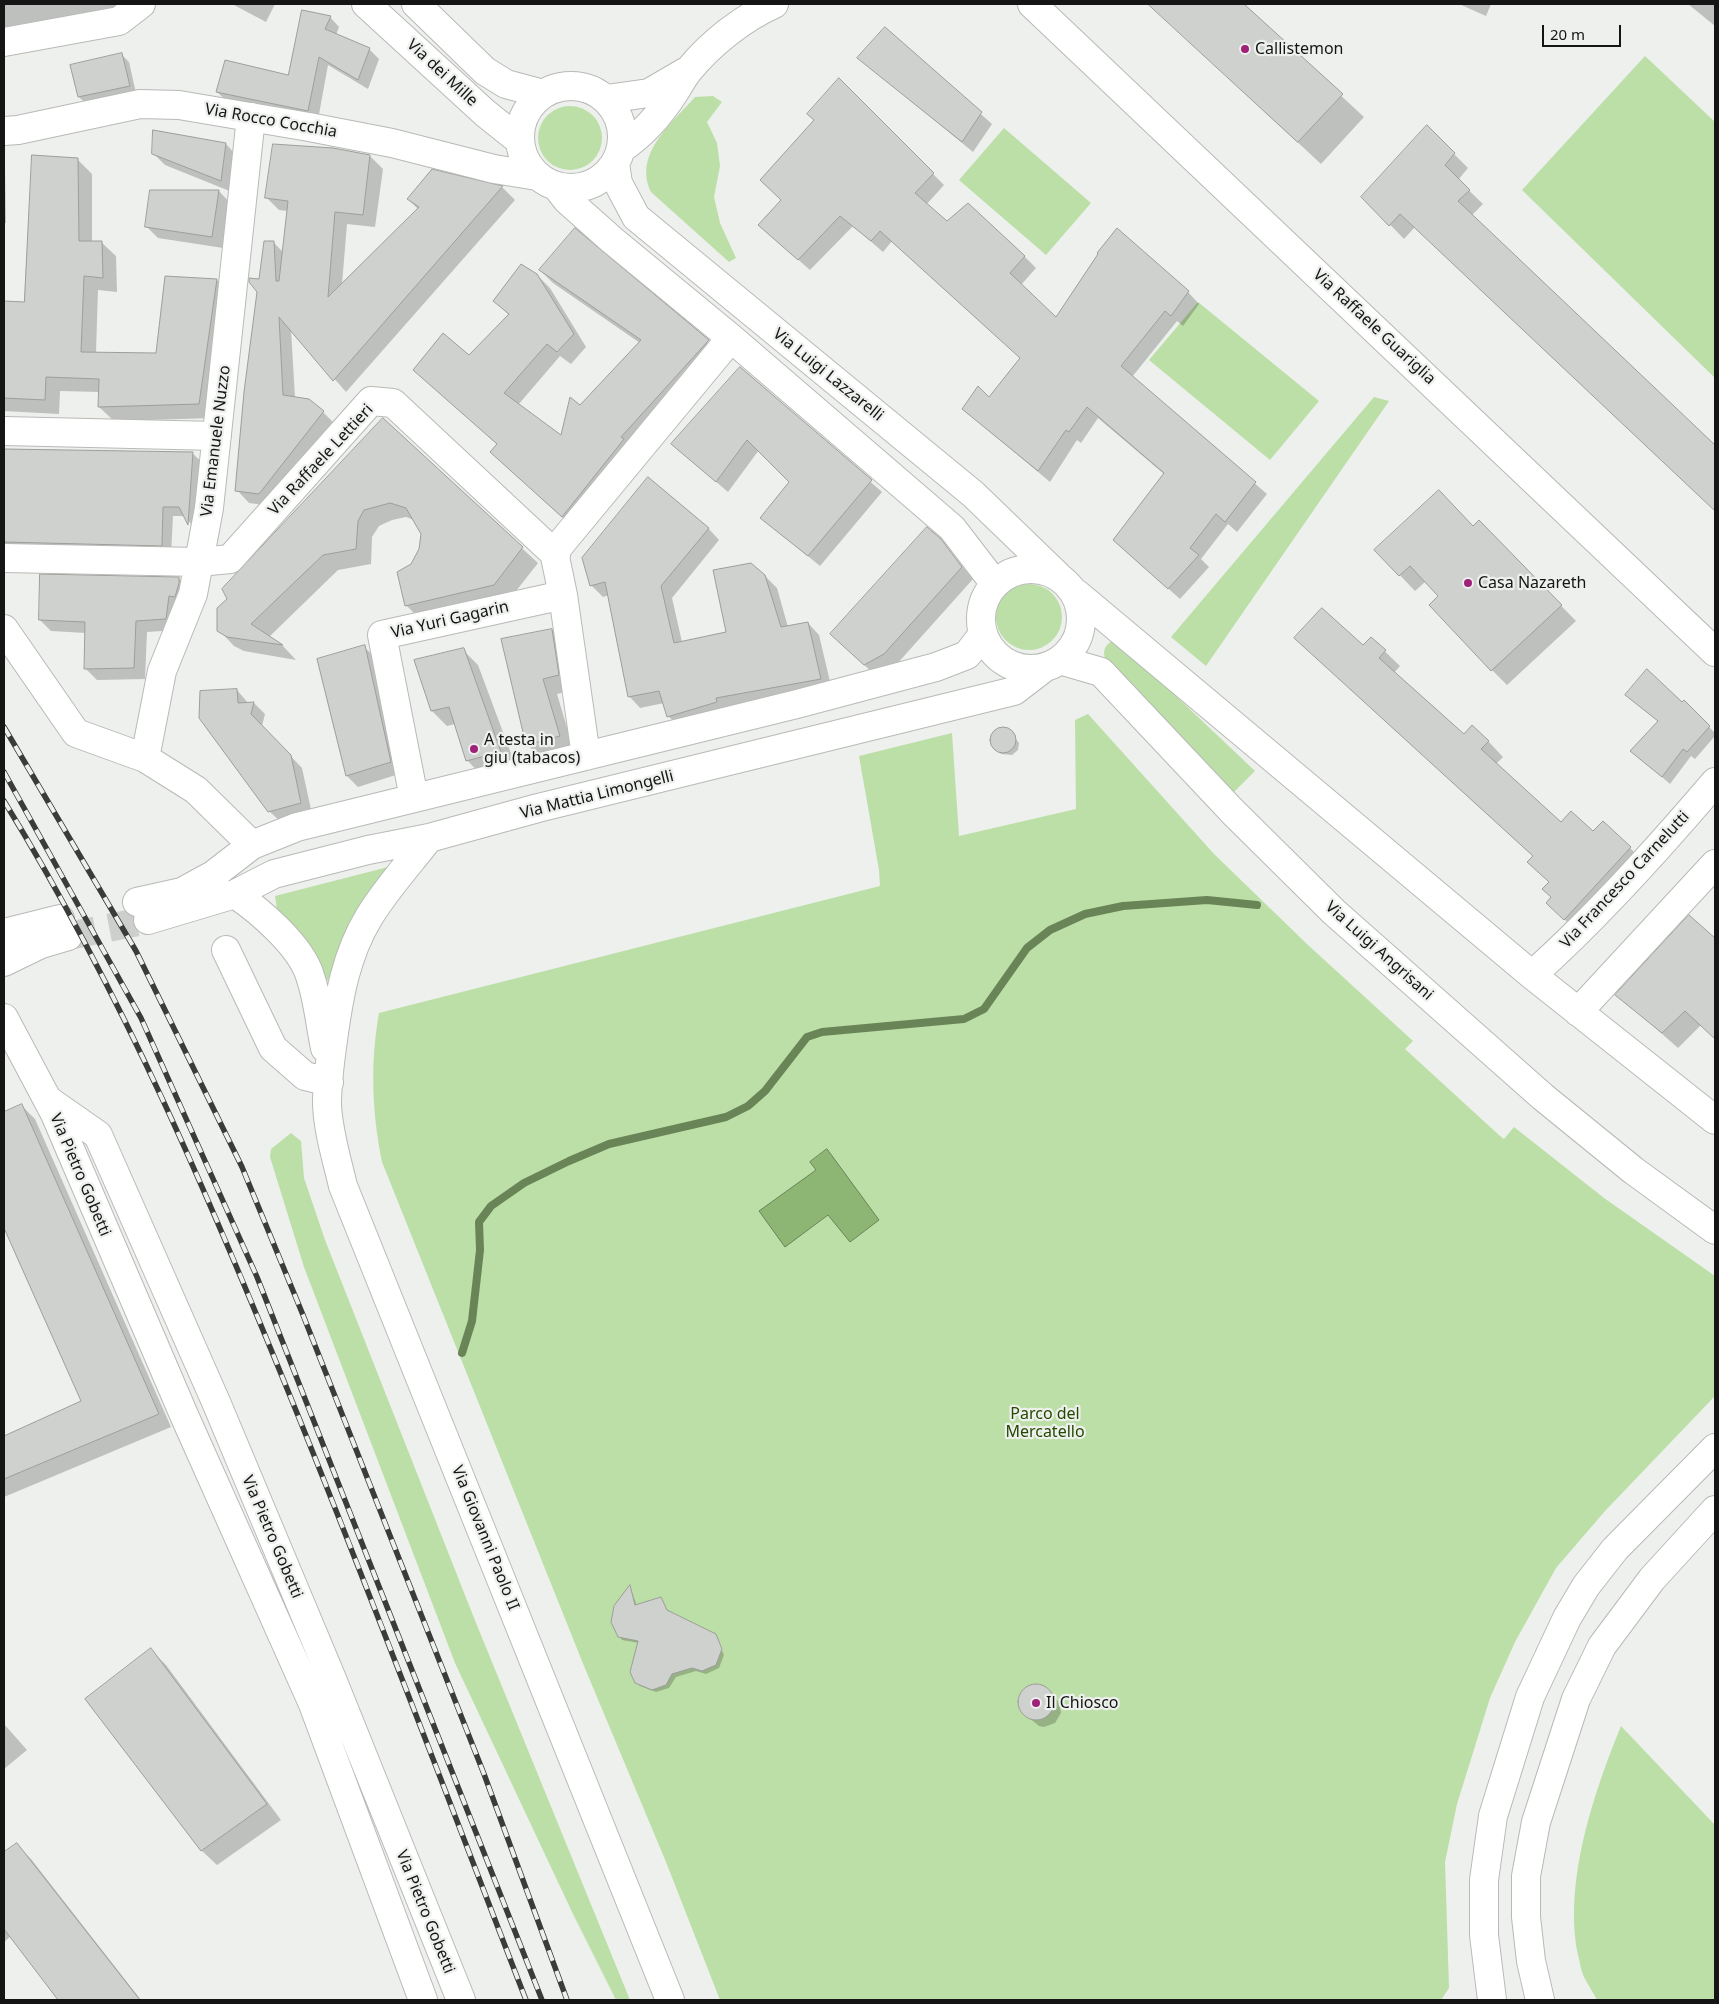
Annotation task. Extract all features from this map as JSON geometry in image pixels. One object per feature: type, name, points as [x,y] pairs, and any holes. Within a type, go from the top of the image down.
[{"type":"street","points":[[4,42],[119,21],[141,4]]},
{"type":"street","name":"Via dei Mille","points":[[366,4],[485,113],[520,141]]},
{"type":"street","name":"Via dei Mille","points":[[416,4],[486,71],[506,84],[543,94]]},
{"type":"street","points":[[606,99],[649,93],[689,70],[716,44],[755,12],[774,4]]},
{"type":"street","name":"Via Raffaele Guariglia","points":[[1032,4],[1715,652]]},
{"type":"street","points":[[618,157],[623,136],[620,122],[606,99],[592,90],[575,86],[559,88],[543,94],[525,114],[521,127],[520,141],[528,166],[547,182],[573,189],[590,185],[604,177],[618,157],[640,136],[674,94],[689,70]]},
{"type":"street","name":"Via Rocco Cocchia","points":[[4,131],[18,130],[140,104],[179,105],[392,143],[547,182]]},
{"type":"street","name":"Via Emanuele Nuzzo","points":[[145,758],[162,671],[192,594],[209,508],[251,117]]},
{"type":"street","name":"Via Luigi Lazzarelli","points":[[618,157],[618,184],[636,217],[974,494],[1067,585]]},
{"type":"street","name":"Via Luigi Lazzarelli","points":[[547,182],[612,240],[731,338],[952,528],[995,584]]},
{"type":"street","points":[[586,756],[563,595],[555,554],[731,338]]},
{"type":"street","name":"Via Raffaele Lettieri","points":[[198,562],[230,559],[371,401],[393,403],[555,554]]},
{"type":"street","points":[[4,431],[217,436]]},
{"type":"street","points":[[4,558],[198,562]]},
{"type":"street","points":[[1067,585],[1081,620],[1078,638],[1070,651],[1052,664],[1028,669],[1013,666],[999,658],[983,634],[982,607],[987,595],[995,584],[1018,570],[1045,571],[1067,585],[1532,975],[1715,1120]]},
{"type":"street","name":"Via Yuri Gagarin","points":[[414,798],[382,635],[563,595]]},
{"type":"street","points":[[4,629],[76,733],[145,758],[196,790],[252,845]]},
{"type":"street","name":"Via Mattia Limongelli","points":[[983,634],[967,654],[936,667],[297,827],[252,845],[212,875],[143,911],[235,894],[274,874],[368,850],[429,838],[538,808],[1014,691],[1052,664]]},
{"type":"street","name":"Via Luigi Angrisani","points":[[1052,664],[1102,672],[1233,812],[1356,931],[1543,1097],[1634,1171],[1713,1228]]},
{"type":"street","name":"Via Francesco Carnelutti","points":[[1532,975],[1558,952],[1671,834],[1715,782]]},
{"type":"street","name":"Via Giovanni Paolo II","points":[[429,838],[381,898],[356,942],[342,981],[329,1075],[327,1105],[332,1140],[343,1186],[670,2000]]},
{"type":"street","points":[[1578,1012],[1715,864]]},
{"type":"street","name":"Via Giovanni Paolo II","points":[[235,894],[265,916],[294,949],[310,974],[329,1075]]},
{"type":"street","points":[[4,933],[64,927],[41,944],[4,962]]},
{"type":"street","points":[[226,950],[273,1048],[305,1076],[329,1075]]},
{"type":"street","name":"Via Pietro Gobetti","points":[[4,1018],[47,1099],[179,1403],[280,1626],[340,1774],[423,2000]]},
{"type":"street","name":"Via Pietro Gobetti","points":[[47,1099],[98,1135],[210,1389],[461,2000]]},
{"type":"street","points":[[179,1403],[210,1389]]},
{"type":"street","points":[[1492,2000],[1484,1934],[1484,1880],[1493,1816],[1530,1697],[1567,1618],[1586,1586],[1616,1549],[1715,1448]]},
{"type":"street","points":[[1540,2000],[1531,1961],[1526,1917],[1526,1876],[1536,1822],[1576,1699],[1602,1646],[1652,1579],[1715,1510]]},
{"type":"street","points":[[340,1774],[365,1763]]},
{"type":"green space","points":[[1645,56],[1715,122],[1715,378],[1522,190]]},
{"type":"green space","points":[[713,96],[722,102],[707,122],[717,143],[720,166],[714,197],[720,223],[736,258],[729,262],[651,192],[647,178],[647,165],[651,152],[666,128],[695,97]]},
{"type":"green space","points":[[570,106],[582,109],[593,115],[599,126],[602,138],[599,150],[593,161],[582,167],[570,170],[558,167],[547,161],[541,150],[538,138],[541,126],[547,115],[558,109]]},
{"type":"green space","points":[[1004,128],[1091,203],[1046,255],[959,180]]},
{"type":"green space","points":[[1198,302],[1319,401],[1270,460],[1149,360]]},
{"type":"green space","points":[[1374,397],[1389,401],[1206,666],[1171,637]]},
{"type":"green space","points":[[1029,584],[1042,587],[1052,594],[1059,604],[1062,617],[1059,630],[1052,640],[1042,647],[1029,650],[1016,647],[1006,640],[999,630],[996,617],[999,604],[1006,594],[1016,587]]},
{"type":"green space","points":[[1112,641],[1120,643],[1255,771],[1234,792],[1105,659],[1105,649]]},
{"type":"green space","name":"Parco del Mercatello","points":[[1088,714],[1214,854],[1308,945],[1413,1041],[1405,1049],[1500,1136],[1504,1139],[1514,1127],[1604,1198],[1715,1276],[1715,1396],[1605,1511],[1556,1568],[1515,1642],[1490,1698],[1457,1804],[1445,1862],[1449,1988],[1441,2000],[720,2000],[666,1862],[584,1666],[382,1162],[373,1088],[374,1051],[379,1013],[880,886],[879,870],[859,756],[952,733],[959,836],[1076,809],[1075,720]]},
{"type":"green space","points":[[396,865],[323,988],[277,910],[275,896]]},
{"type":"green space","points":[[291,1133],[301,1141],[304,1178],[325,1240],[474,1618],[630,2000],[616,2000],[573,1914],[455,1663],[304,1267],[270,1157],[271,1149]]},
{"type":"green space","points":[[1621,1726],[1715,1825],[1715,2000],[1597,2000],[1583,1975],[1574,1927],[1578,1868],[1592,1808]]},
{"type":"shaded area","points":[[827,1149],[879,1220],[850,1242],[828,1215],[785,1247],[759,1211],[816,1170],[810,1162]]},
{"type":"building","name":"Callistemon","points":[[1148,4],[1244,4],[1343,94],[1298,142]]},
{"type":"building","points":[[302,10],[331,16],[325,29],[370,48],[358,80],[319,57],[308,111],[216,92],[225,60],[288,75]]},
{"type":"building","points":[[885,27],[982,112],[962,142],[857,58]]},
{"type":"building","points":[[122,53],[130,86],[78,97],[70,65]]},
{"type":"building","points":[[839,78],[934,173],[915,193],[947,221],[968,203],[1025,256],[1010,273],[1056,317],[1097,253],[1117,228],[1189,291],[1171,316],[1165,311],[1121,366],[1256,482],[1225,522],[1216,514],[1190,548],[1199,555],[1168,589],[1113,540],[1164,473],[1087,407],[1069,432],[1066,430],[1038,471],[962,409],[978,386],[989,397],[1020,358],[880,231],[871,241],[840,216],[798,260],[758,225],[781,200],[760,180],[814,120],[807,114]]},
{"type":"building","points":[[1427,125],[1455,153],[1445,165],[1470,190],[1458,201],[1715,445],[1715,511],[1400,214],[1389,226],[1361,197]]},
{"type":"building","points":[[153,130],[226,143],[221,181],[152,154]]},
{"type":"building","points":[[273,144],[333,148],[370,155],[363,215],[335,212],[328,297],[419,207],[407,199],[432,169],[503,186],[333,381],[279,317],[283,395],[309,399],[324,411],[259,494],[235,491],[244,392],[257,292],[249,282],[249,278],[259,279],[264,241],[274,241],[276,281],[279,281],[288,201],[265,198]]},
{"type":"building","points":[[32,155],[78,158],[79,241],[102,241],[103,278],[84,276],[81,352],[156,353],[165,276],[217,279],[199,404],[98,407],[99,379],[46,377],[45,400],[4,398],[4,301],[24,302]]},
{"type":"building","points":[[150,190],[219,190],[212,237],[145,227]]},
{"type":"building","points":[[575,228],[709,340],[621,437],[624,439],[562,517],[490,452],[497,444],[413,370],[443,333],[469,355],[509,314],[493,301],[521,264],[537,274],[574,334],[557,352],[547,344],[504,393],[561,435],[570,397],[580,405],[641,340],[539,270]]},
{"type":"building","points":[[740,367],[872,480],[808,556],[760,518],[789,482],[747,440],[716,482],[671,444]]},
{"type":"building","points":[[383,418],[523,547],[494,585],[405,606],[397,572],[411,564],[419,549],[421,534],[406,508],[390,503],[364,510],[358,521],[356,549],[323,555],[251,624],[283,645],[227,637],[217,631],[217,608],[227,599],[222,589]]},
{"type":"building","points":[[4,449],[193,452],[188,525],[179,507],[163,507],[162,546],[4,542]]},
{"type":"building","points":[[648,477],[709,528],[661,586],[674,643],[726,632],[713,570],[751,563],[765,575],[781,627],[808,622],[821,679],[716,698],[717,702],[667,717],[659,691],[628,697],[605,582],[590,586],[582,558]]},
{"type":"building","name":"Casa Nazareth","points":[[1439,490],[1473,526],[1479,520],[1562,605],[1491,671],[1429,605],[1438,596],[1410,566],[1399,576],[1374,550]]},
{"type":"building","points":[[927,527],[941,539],[962,567],[884,654],[864,665],[830,634]]},
{"type":"building","points":[[40,574],[179,577],[179,583],[175,597],[169,596],[166,619],[136,621],[134,668],[84,669],[85,622],[39,620]]},
{"type":"building","points":[[1322,608],[1363,645],[1371,637],[1386,650],[1379,658],[1464,734],[1472,725],[1489,741],[1481,749],[1561,822],[1571,811],[1593,831],[1603,821],[1631,847],[1564,920],[1546,903],[1551,897],[1542,889],[1549,882],[1527,862],[1533,856],[1294,638]]},
{"type":"building","points":[[552,629],[559,675],[543,679],[560,736],[526,745],[501,639]]},
{"type":"building","points":[[365,645],[391,762],[346,776],[317,659]]},
{"type":"building","points":[[464,648],[501,752],[466,761],[449,707],[431,711],[414,660]]},
{"type":"building","points":[[1647,669],[1682,702],[1684,700],[1710,726],[1687,752],[1683,749],[1662,777],[1630,751],[1658,721],[1625,695]]},
{"type":"building","points":[[237,689],[238,703],[254,702],[251,714],[291,755],[301,803],[268,812],[199,718],[200,691]]},
{"type":"building","points":[[1003,727],[1012,731],[1016,740],[1012,749],[1003,753],[994,749],[990,740],[994,731]]},
{"type":"building","points":[[1689,915],[1715,938],[1715,1039],[1685,1011],[1662,1033],[1615,995]]},
{"type":"building","points":[[22,1104],[159,1414],[4,1479],[4,1436],[81,1401],[4,1228],[4,1112]]},
{"type":"building","points":[[630,1585],[635,1605],[661,1597],[667,1610],[716,1634],[722,1649],[716,1665],[702,1671],[692,1668],[672,1674],[666,1685],[652,1690],[635,1683],[630,1672],[638,1641],[618,1637],[611,1622],[614,1606]]},
{"type":"building","points":[[151,1648],[267,1804],[201,1851],[85,1699]]},
{"type":"building","name":"Il Chiosco","points":[[1036,1684],[1043,1685],[1049,1689],[1053,1695],[1053,1709],[1049,1715],[1043,1719],[1036,1720],[1029,1719],[1023,1715],[1019,1709],[1018,1702],[1019,1695],[1023,1689],[1029,1685]]},
{"type":"building","points":[[17,1843],[140,2000],[58,2000],[4,1929],[4,1852]]},
{"type":"waterway","points":[[462,1353],[472,1321],[480,1250],[479,1222],[491,1206],[524,1183],[609,1144],[726,1117],[748,1106],[765,1091],[807,1037],[822,1032],[964,1019],[984,1009],[1027,948],[1050,930],[1085,914],[1123,906],[1207,900],[1257,905]]},
{"type":"tunnel","points":[[68,936],[148,920]]},
{"type":"railway","points":[[4,727],[136,951],[242,1167],[303,1315],[484,1774],[567,2000]]},
{"type":"railway","points":[[4,772],[141,1018],[257,1277],[542,2000]]},
{"type":"railway","points":[[4,801],[48,875],[89,950],[200,1181],[328,1490],[526,2000]]},
{"type":"place","name":"Callistemon","points":[[1245,49]]},
{"type":"place","name":"Casa Nazareth","points":[[1468,583]]},
{"type":"place","name":"A testa in giu (tabacos)","points":[[474,749]]},
{"type":"place","name":"Il Chiosco","points":[[1036,1703]]}]
